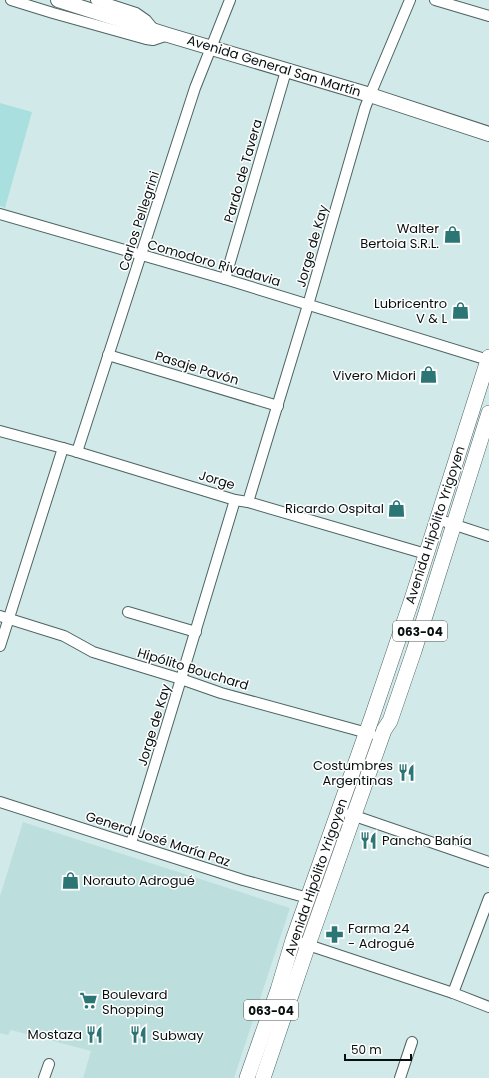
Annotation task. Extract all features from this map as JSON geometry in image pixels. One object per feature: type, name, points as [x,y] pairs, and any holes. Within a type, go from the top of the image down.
[{"type":"main road","name":"Avenida General San Martín","points":[[58,0],[211,48],[370,95],[489,134]]},
{"type":"main road","name":"Avenida Hipólito Yrigoyen","points":[[247,1078],[278,990],[293,940],[367,733],[412,599],[489,359]]},
{"type":"main road","name":"Avenida Hipólito Yrigoyen","points":[[263,1078],[384,730],[390,721],[414,651],[489,413]]},
{"type":"street","points":[[11,0],[146,39],[153,40],[162,33],[136,13],[96,0]]},
{"type":"street","name":"Carlos Pellegrini","points":[[77,452],[195,88],[230,0]]},
{"type":"street","name":"Jorge de Kay","points":[[248,502],[308,305],[362,116],[410,0]]},
{"type":"street","points":[[435,0],[489,16]]},
{"type":"street","name":"Pardo de Tavera","points":[[225,279],[286,70]]},
{"type":"street","name":"Comodoro Rivadavia","points":[[0,214],[225,279],[489,359]]},
{"type":"street","name":"Pasaje Pavón","points":[[108,355],[278,406]]},
{"type":"street","name":"Jorge","points":[[0,431],[426,554]]},
{"type":"street","points":[[0,646],[5,617],[63,448]]},
{"type":"street","name":"Jorge de Kay","points":[[131,843],[182,679],[235,500]]},
{"type":"street","points":[[437,519],[489,536]]},
{"type":"street","points":[[128,612],[196,632]]},
{"type":"street","name":"Hipólito Bouchard","points":[[5,617],[64,636],[93,652],[182,679],[221,693],[382,736]]},
{"type":"street","name":"General José María Paz","points":[[0,802],[243,880],[308,898]]},
{"type":"street","points":[[339,809],[354,816],[489,862]]},
{"type":"street","points":[[453,993],[489,898]]},
{"type":"street","points":[[293,940],[453,993],[489,1007]]},
{"type":"street","points":[[400,1078],[412,1042]]},
{"type":"street","points":[[44,1078],[49,1064]]},
{"type":"shaded area","points":[[0,103],[32,112],[5,208],[0,206]]},
{"type":"shaded area","points":[[23,822],[290,908],[234,1078],[83,1078],[91,1051],[11,1030],[8,1035],[0,1033],[0,896]]},
{"type":"place","name":"Walter Bertoia S.R.L.","points":[[452,235]]},
{"type":"place","name":"Lubricentro V & L","points":[[460,310]]},
{"type":"place","name":"Vivero Midori","points":[[429,375]]},
{"type":"place","name":"Ricardo Ospital","points":[[397,508]]},
{"type":"place","name":"Costumbres Argentinas","points":[[406,772]]},
{"type":"place","name":"Pancho Bahía","points":[[369,840]]},
{"type":"place","name":"Norauto Adrogué","points":[[70,880]]},
{"type":"place","name":"Farma 24 - Adrogué","points":[[335,935]]},
{"type":"place","name":"Boulevard Shopping","points":[[89,1001]]},
{"type":"place","name":"Mostaza","points":[[95,1034]]},
{"type":"place","name":"Subway","points":[[139,1035]]}]
